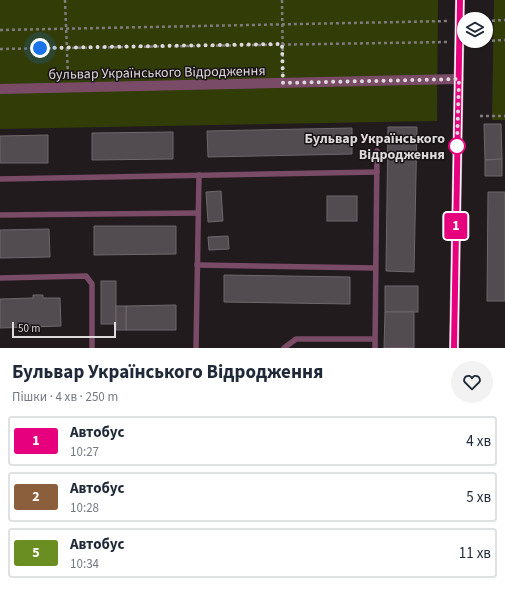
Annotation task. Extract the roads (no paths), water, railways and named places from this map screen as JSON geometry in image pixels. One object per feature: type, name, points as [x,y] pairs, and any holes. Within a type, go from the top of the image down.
[{"type":"main road","points":[[454,348],[460,0]]},
{"type":"street","name":"бульвар Українського Відродження","points":[[0,89],[459,79]]},
{"type":"lane","points":[[374,348],[377,151]]},
{"type":"lane","points":[[0,179],[376,172]]},
{"type":"lane","points":[[196,348],[199,175]]},
{"type":"lane","points":[[0,215],[198,213]]},
{"type":"lane","points":[[197,265],[375,268]]},
{"type":"lane","points":[[0,278],[86,276],[92,284],[92,348]]},
{"type":"lane","points":[[284,348],[296,339],[374,339]]},
{"type":"place","name":"Бульвар Українського Відродження","points":[[457,146]]}]
